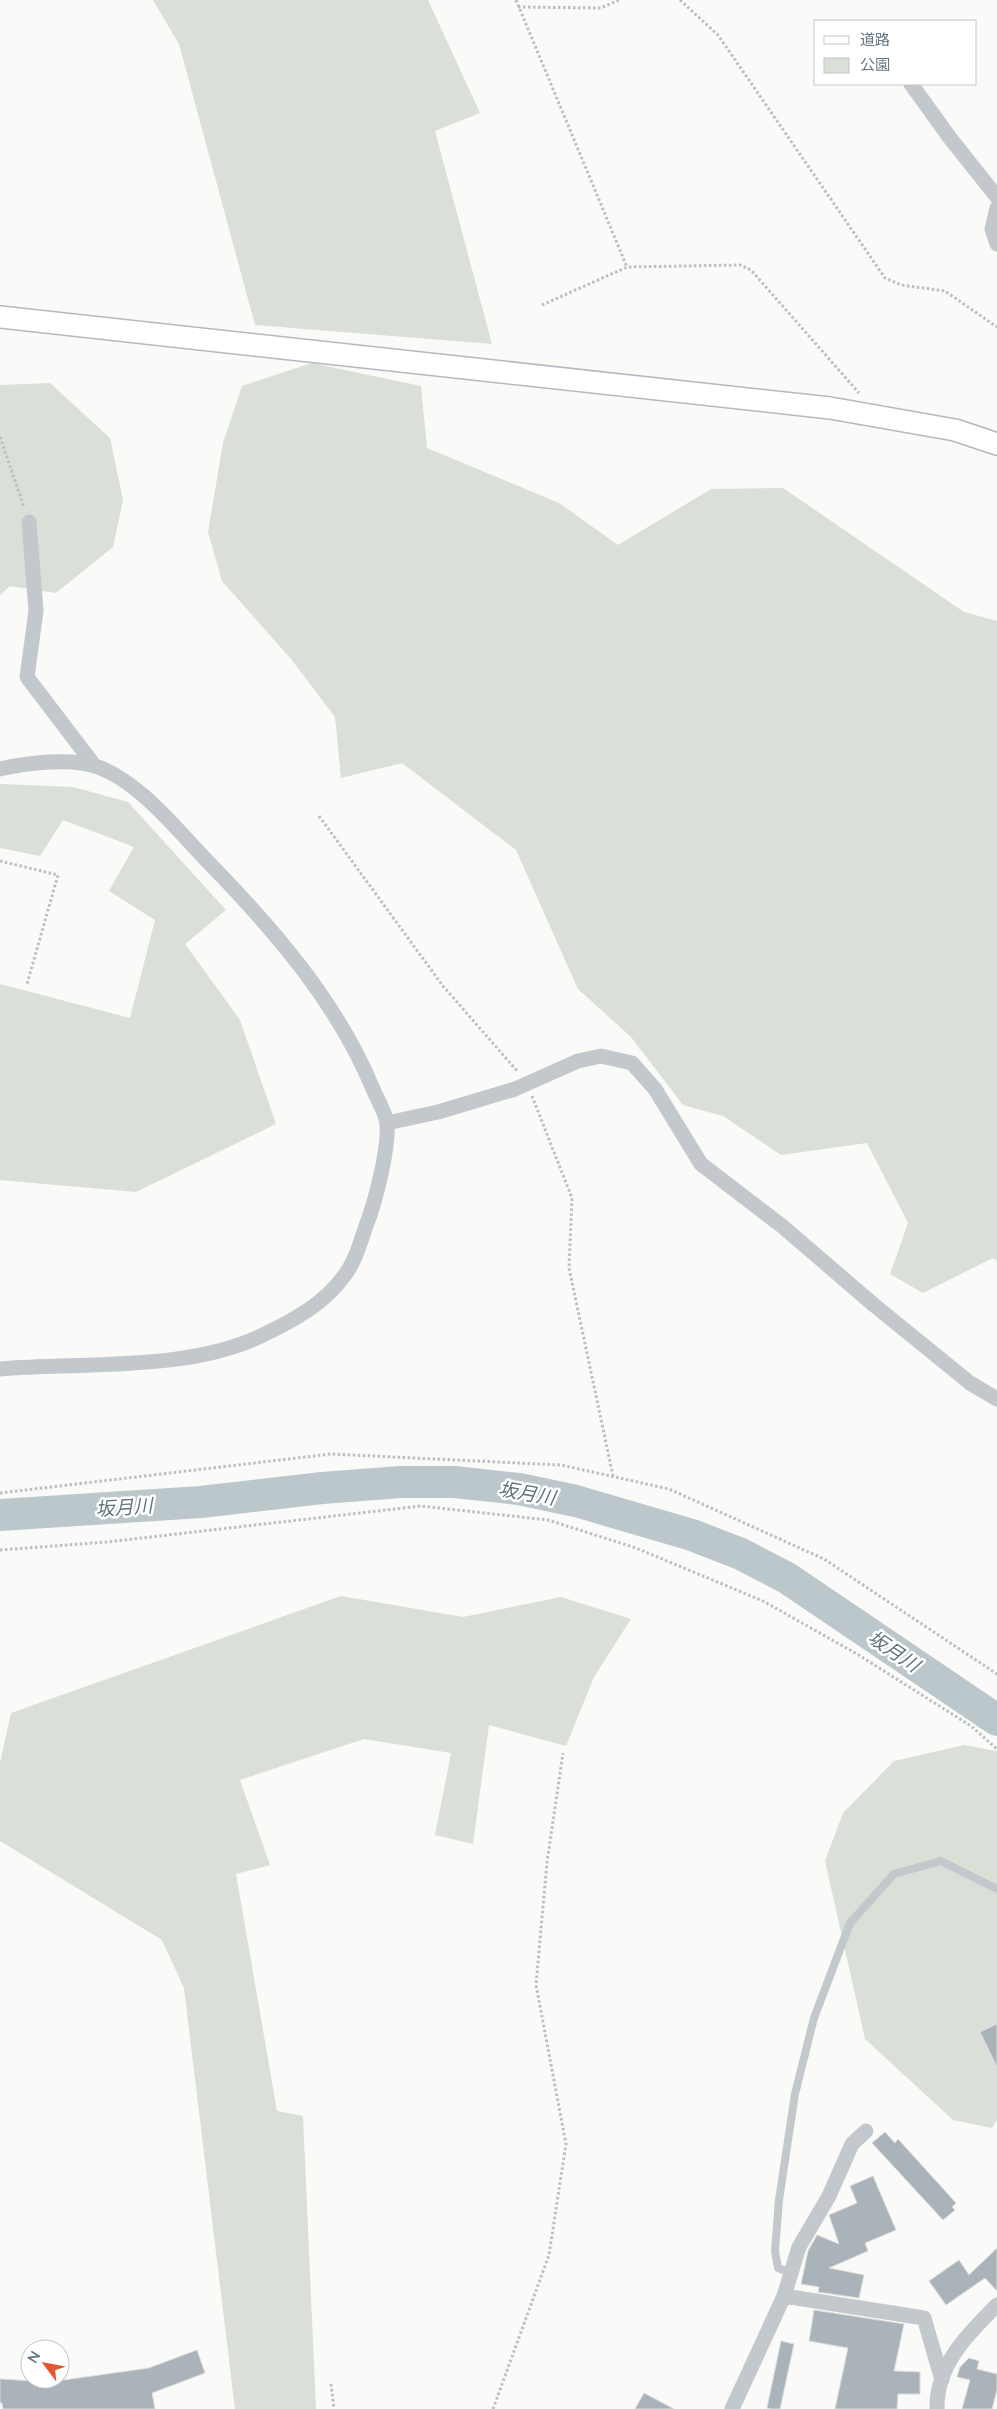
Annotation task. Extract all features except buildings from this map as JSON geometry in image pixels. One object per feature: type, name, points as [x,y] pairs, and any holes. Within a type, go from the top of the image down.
[{"type":"street","points":[[912,85],[950,138],[997,197]]},
{"type":"street","points":[[997,208],[992,229],[997,244]]},
{"type":"street","points":[[0,316],[820,407],[954,430],[997,444]]},
{"type":"street","points":[[30,522],[36,611],[27,677],[94,765]]},
{"type":"street","points":[[0,769],[45,761],[94,765],[114,774],[170,822],[244,900],[305,970],[344,1032],[367,1075],[387,1122],[385,1147],[372,1213],[345,1276],[318,1304],[263,1336],[206,1354],[150,1362],[0,1369]]},
{"type":"street","points":[[387,1122],[438,1112],[527,1083],[578,1061],[601,1056],[632,1063],[655,1090],[701,1164],[782,1226],[874,1305],[970,1383],[997,1399]]},
{"type":"street","points":[[732,2409],[784,2296],[799,2247],[829,2196],[852,2144],[866,2131]]},
{"type":"street","points":[[784,2296],[924,2318],[942,2380]]},
{"type":"street","points":[[937,2409],[937,2399],[942,2380],[951,2357],[969,2333],[997,2305]]},
{"type":"lane","points":[[790,2272],[778,2268],[775,2251],[779,2200],[795,2094],[814,2018],[850,1923],[894,1874],[940,1861],[997,1889]]},
{"type":"path","points":[[516,0],[627,267]]},
{"type":"path","points":[[518,7],[601,8],[619,0]]},
{"type":"path","points":[[680,0],[718,35],[885,278],[901,285],[945,291],[997,327]]},
{"type":"path","points":[[542,305],[627,267],[740,265],[751,270],[859,393],[867,415]]},
{"type":"path","points":[[0,437],[30,522]]},
{"type":"path","points":[[319,816],[443,986],[527,1083],[572,1198],[569,1268],[613,1476]]},
{"type":"path","points":[[0,862],[58,875],[27,984]]},
{"type":"path","points":[[0,1493],[331,1454],[561,1464],[669,1489],[824,1559],[997,1674]]},
{"type":"path","points":[[0,1550],[107,1542],[421,1506],[548,1520],[636,1548],[763,1601],[857,1654],[971,1726],[997,1749]]},
{"type":"path","points":[[493,2409],[549,2255],[566,2144],[536,1985],[547,1862],[563,1753]]},
{"type":"path","points":[[331,2384],[334,2409]]},
{"type":"green space","points":[[153,0],[428,0],[480,113],[435,131],[492,344],[255,325],[179,44]]},
{"type":"green space","points":[[312,363],[421,386],[427,448],[559,503],[618,545],[711,489],[783,488],[964,612],[997,621],[997,1261],[993,1258],[923,1293],[890,1274],[908,1223],[867,1143],[781,1155],[723,1116],[683,1105],[631,1037],[578,989],[516,850],[402,763],[341,778],[335,717],[291,659],[222,581],[208,532],[223,443],[242,386]]},
{"type":"green space","points":[[50,383],[110,438],[123,500],[113,547],[56,593],[10,586],[0,595],[0,385]]},
{"type":"green space","points":[[0,784],[73,787],[128,802],[226,910],[185,944],[240,1020],[276,1124],[136,1192],[0,1180],[0,984],[130,1018],[155,920],[109,891],[134,847],[63,820],[40,856],[0,848]]},
{"type":"green space","points":[[341,1596],[463,1617],[561,1597],[631,1619],[594,1677],[566,1746],[489,1725],[473,1844],[435,1835],[451,1753],[364,1739],[240,1780],[270,1865],[236,1874],[277,2111],[303,2116],[316,2409],[235,2409],[184,1988],[162,1940],[0,1841],[0,1763],[11,1713]]},
{"type":"green space","points":[[964,1745],[997,1751],[997,2120],[992,2128],[953,2120],[865,2039],[825,1861],[843,1813],[894,1761]]},
{"type":"waterway","name":"坂月川","points":[[0,1515],[201,1502],[322,1488],[401,1482],[454,1482],[519,1489],[576,1501],[692,1535],[741,1554],[787,1578],[997,1720]]}]
